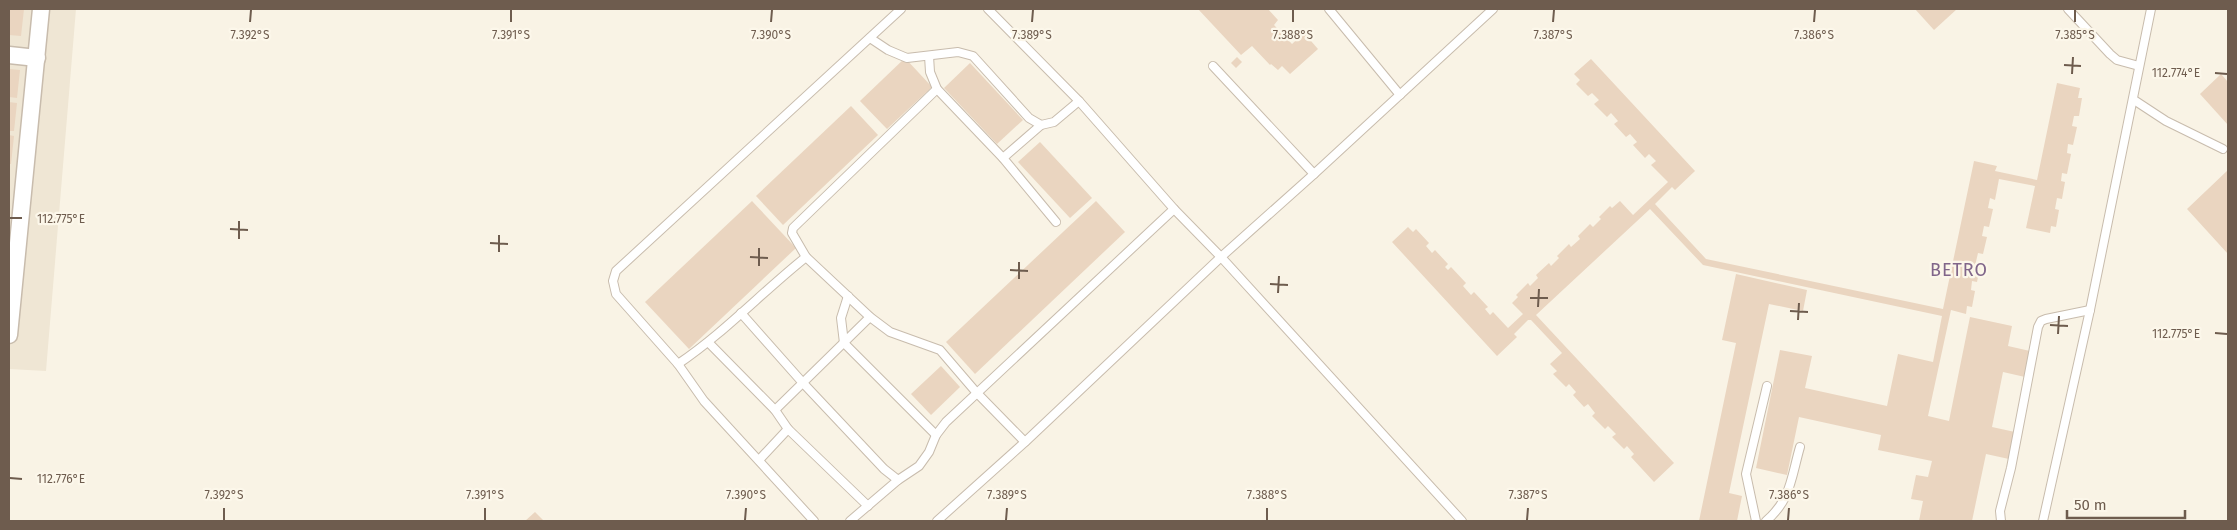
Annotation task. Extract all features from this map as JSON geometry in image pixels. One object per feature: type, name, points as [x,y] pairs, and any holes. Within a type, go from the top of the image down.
[{"type":"street","points":[[9,335],[41,9]]},
{"type":"street","points":[[9,55],[37,58]]},
{"type":"lane","points":[[814,521],[704,401],[678,364],[616,294],[613,281],[616,271],[901,9]]},
{"type":"lane","points":[[988,9],[1079,101],[1174,209],[1221,257],[1462,521]]},
{"type":"lane","points":[[1329,9],[1400,95]]},
{"type":"lane","points":[[937,521],[1025,442],[1221,257],[1493,9]]},
{"type":"lane","points":[[2068,9],[2117,60],[2139,66]]},
{"type":"lane","points":[[2043,521],[2090,310],[2152,9]]},
{"type":"lane","points":[[870,38],[888,50],[907,58],[958,52],[973,56],[1028,118],[1041,125]]},
{"type":"lane","points":[[929,56],[930,72],[938,90],[1003,158],[1056,222]]},
{"type":"lane","points":[[1213,66],[1314,174]]},
{"type":"lane","points":[[938,90],[793,228],[792,233],[806,257],[870,317],[890,332],[940,350],[976,392],[1025,442]]},
{"type":"lane","points":[[2134,100],[2166,121],[2224,149]]},
{"type":"lane","points":[[1003,158],[1041,125],[1054,122],[1079,101]]},
{"type":"lane","points":[[850,521],[898,480],[919,466],[929,452],[936,435],[946,422],[1174,209]]},
{"type":"lane","points":[[678,364],[709,343],[806,257]]},
{"type":"lane","points":[[848,296],[840,318],[844,343],[936,435]]},
{"type":"lane","points":[[2001,521],[2000,511],[2011,468],[2038,327],[2041,321],[2046,319],[2090,310]]},
{"type":"lane","points":[[741,313],[803,383],[884,469],[898,480]]},
{"type":"lane","points":[[775,410],[870,317]]},
{"type":"lane","points":[[709,343],[775,410],[788,429],[868,506]]},
{"type":"lane","points":[[1756,521],[1746,474],[1767,386]]},
{"type":"lane","points":[[759,460],[788,429]]},
{"type":"lane","points":[[1766,521],[1784,502],[1800,448]]},
{"type":"shaded area","points":[[9,9],[76,9],[46,371],[9,369]]},
{"type":"building","points":[[9,9],[24,9],[21,36],[9,35]]},
{"type":"building","points":[[1198,9],[1268,9],[1278,20],[1274,25],[1292,44],[1304,33],[1318,49],[1290,74],[1282,66],[1278,70],[1270,65],[1252,46],[1241,55]]},
{"type":"building","points":[[1915,9],[1957,9],[1934,30]]},
{"type":"building","points":[[1237,57],[1242,62],[1236,68],[1231,63]]},
{"type":"building","points":[[905,58],[932,87],[887,129],[860,101]]},
{"type":"building","points":[[1591,59],[1695,171],[1675,190],[1672,187],[1655,204],[1706,259],[1943,309],[1974,161],[1997,166],[1995,171],[2037,180],[2057,83],[2080,88],[2078,98],[2082,98],[2079,116],[2074,116],[2072,126],[2077,127],[2073,145],[2068,144],[2067,153],[2071,154],[2067,174],[2062,173],[2061,181],[2065,182],[2062,199],[2057,198],[2055,209],[2059,210],[2056,227],[2051,226],[2050,233],[2026,228],[2035,186],[1999,179],[1995,200],[1990,198],[1988,208],[1993,209],[1989,227],[1984,226],[1982,236],[1987,237],[1983,254],[1978,253],[1975,266],[1980,267],[1977,282],[1972,281],[1971,290],[1975,291],[1972,307],[1967,306],[1966,314],[1951,310],[1928,416],[1949,421],[1970,317],[2012,326],[2008,346],[2030,351],[2025,377],[2003,372],[1992,427],[2015,432],[2009,459],[1986,454],[1972,521],[1919,521],[1923,501],[1911,499],[1916,475],[1928,477],[1932,461],[1878,450],[1881,435],[1799,417],[1787,475],[1756,468],[1780,350],[1812,356],[1805,388],[1887,406],[1898,354],[1933,362],[1942,316],[1703,265],[1650,209],[1536,315],[1674,463],[1654,482],[1631,457],[1634,454],[1627,446],[1624,449],[1612,437],[1616,434],[1608,426],[1605,429],[1592,416],[1595,413],[1588,404],[1584,407],[1573,395],[1576,392],[1569,384],[1566,387],[1553,374],[1557,371],[1550,364],[1562,353],[1531,320],[1528,320],[1514,334],[1517,337],[1497,356],[1392,242],[1408,227],[1413,232],[1416,229],[1429,243],[1426,246],[1432,253],[1435,250],[1448,264],[1445,267],[1448,270],[1451,267],[1466,283],[1463,286],[1471,295],[1474,292],[1488,307],[1485,309],[1490,315],[1493,312],[1508,328],[1523,314],[1512,303],[1518,297],[1516,295],[1528,283],[1530,286],[1538,278],[1536,275],[1549,263],[1551,266],[1559,258],[1557,256],[1569,244],[1571,247],[1580,239],[1578,236],[1590,224],[1593,227],[1601,219],[1599,217],[1610,206],[1612,208],[1620,201],[1633,215],[1668,182],[1651,165],[1656,161],[1649,154],[1645,158],[1633,145],[1637,142],[1630,134],[1626,137],[1614,124],[1618,121],[1611,113],[1607,117],[1594,104],[1599,100],[1592,93],[1588,96],[1576,84],[1580,80],[1574,74]]},
{"type":"building","points":[[970,63],[1023,120],[997,144],[944,88]]},
{"type":"building","points":[[9,69],[20,70],[17,98],[9,97]]},
{"type":"building","points":[[2221,74],[2228,82],[2228,125],[2200,94]]},
{"type":"building","points":[[9,102],[17,103],[14,131],[9,131]]},
{"type":"building","points":[[851,106],[878,135],[783,225],[756,196]]},
{"type":"building","points":[[9,135],[14,136],[11,164],[9,164]]},
{"type":"building","points":[[1040,142],[1092,198],[1070,218],[1018,162]]},
{"type":"building","points":[[2228,170],[2227,211],[2228,254],[2187,209]]},
{"type":"building","points":[[752,201],[796,248],[689,349],[645,302]]},
{"type":"building","points":[[1096,201],[1125,232],[975,374],[946,342]]},
{"type":"building","points":[[1736,274],[1807,290],[1803,311],[1769,304],[1729,493],[1742,496],[1737,521],[1699,521],[1736,343],[1722,340]]},
{"type":"building","points":[[941,366],[960,387],[931,415],[911,394]]},
{"type":"building","points":[[535,512],[544,521],[525,521]]},
{"type":"district","name":"BETRO","points":[[1959,270]]}]
